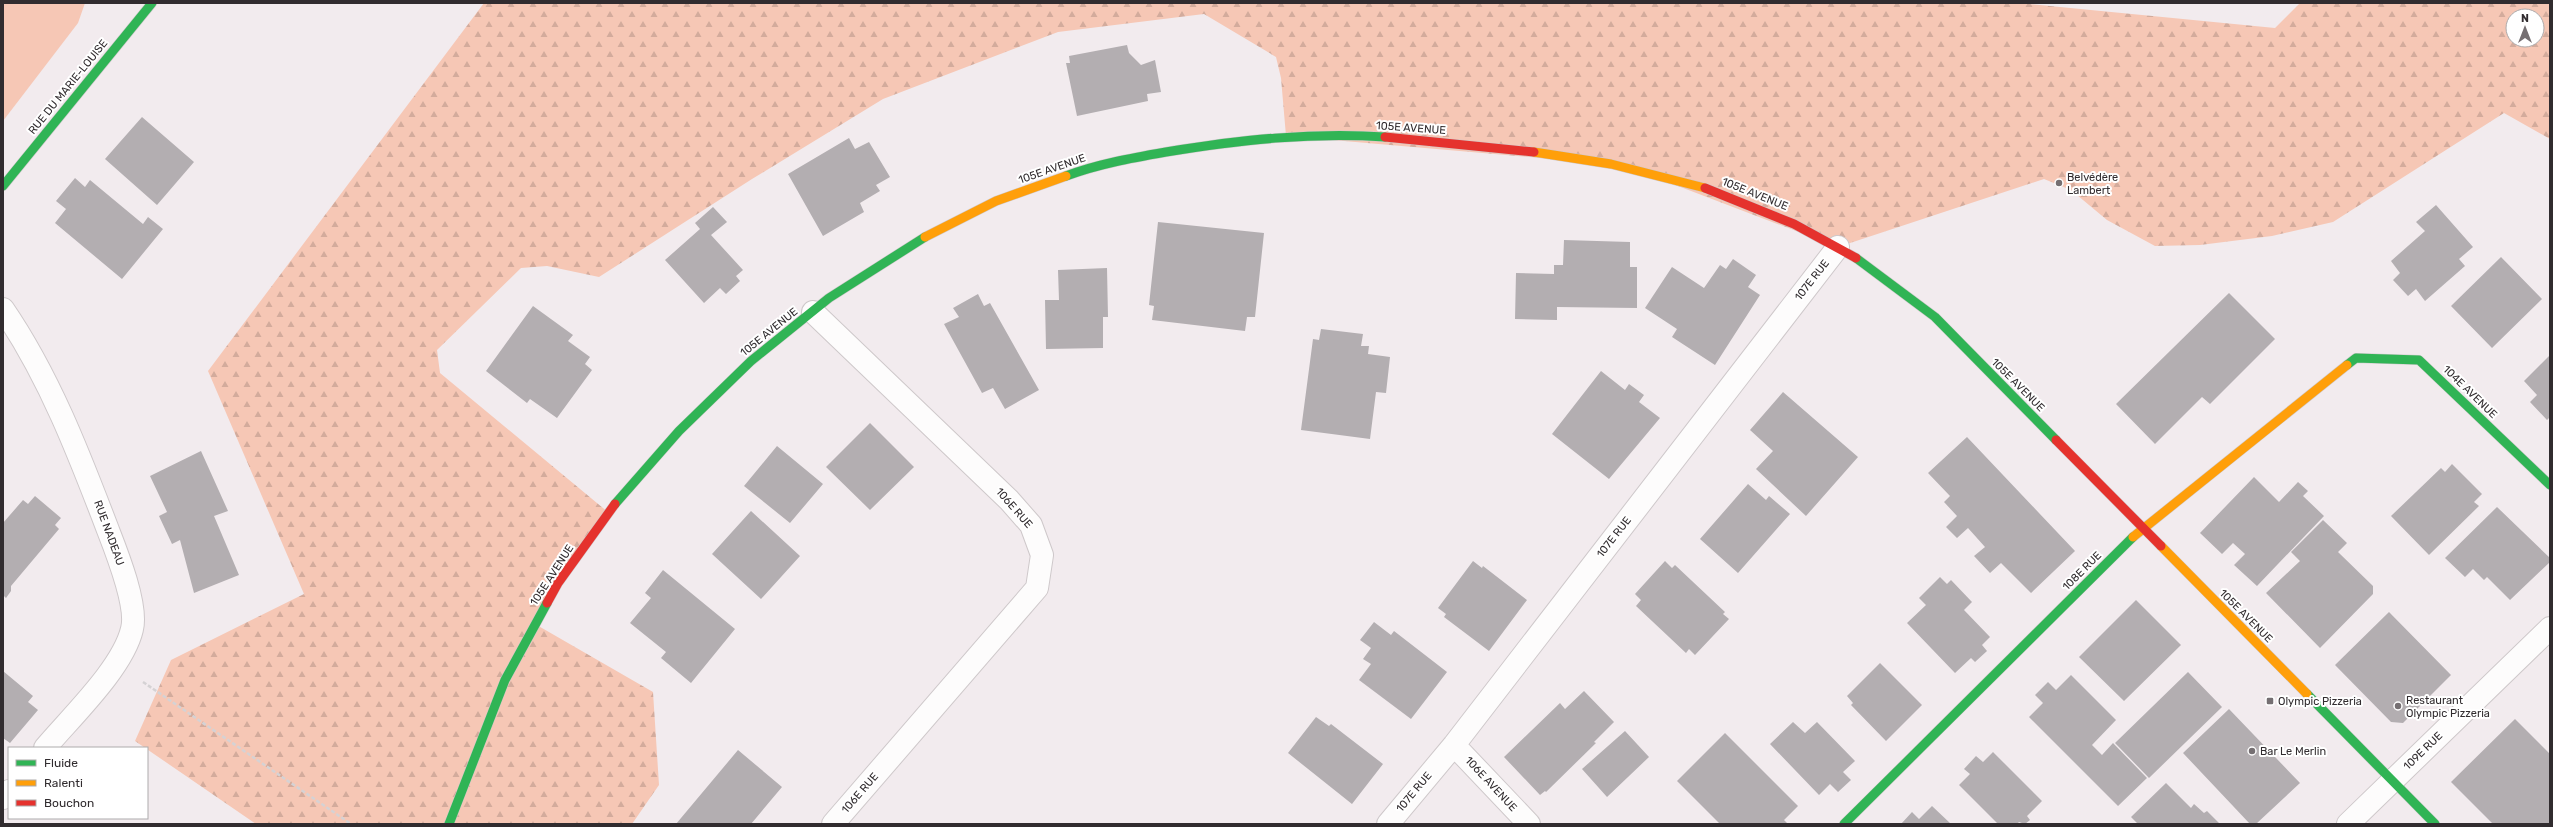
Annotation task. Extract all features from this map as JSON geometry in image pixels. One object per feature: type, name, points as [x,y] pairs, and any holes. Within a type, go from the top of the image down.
[{"type":"street","name":"RUE DU MARIE-LOUISE","points":[[3,186],[152,3]]},
{"type":"street","name":"105E AVENUE","points":[[448,824],[514,662],[563,577],[640,472],[700,409],[766,348],[866,273],[914,243],[968,214],[1021,191],[1080,170],[1140,157],[1195,147],[1286,136],[1343,136],[1446,142],[1564,155],[1623,165],[1734,196],[1787,220],[1838,247],[1888,280],[1935,318],[2435,824]]},
{"type":"street","name":"107E RUE","points":[[1388,824],[1454,745],[1838,247]]},
{"type":"street","name":"RUE NADEAU","points":[[3,309],[44,380],[80,457],[129,588],[133,628],[116,664],[46,747]]},
{"type":"street","name":"106E RUE","points":[[813,312],[1009,500],[1031,526],[1042,555],[1037,588],[833,824]]},
{"type":"street","name":"108E RUE","points":[[1844,824],[2142,528],[2356,358]]},
{"type":"street","name":"104E AVENUE","points":[[2356,358],[2419,360],[2550,485]]},
{"type":"street","name":"109E RUE","points":[[2348,824],[2550,628]]},
{"type":"street","name":"106E AVENUE","points":[[1454,745],[1529,824]]},
{"type":"path","points":[[116,664],[351,824]]},
{"type":"green space","points":[[3,3],[85,3],[78,23],[3,121]]},
{"type":"green space","points":[[484,3],[2019,3],[2275,28],[2300,3],[2550,3],[2550,139],[2504,113],[2333,222],[2272,236],[2200,245],[2155,246],[2107,220],[2071,190],[2044,179],[1838,247],[1623,165],[1286,136],[1281,78],[1276,57],[1204,14],[1058,32],[883,99],[752,179],[599,277],[547,266],[521,268],[437,350],[440,373],[609,513],[535,624],[653,692],[659,785],[632,824],[256,824],[148,750],[148,747],[144,747],[135,741],[171,660],[304,594],[208,371]]},
{"type":"building","points":[[1127,45],[1129,53],[1141,65],[1155,60],[1161,92],[1147,94],[1148,101],[1077,116],[1066,63],[1070,63],[1069,56]]},
{"type":"building","points":[[142,117],[194,162],[157,205],[105,159]]},
{"type":"building","points":[[849,138],[855,149],[869,142],[890,177],[876,185],[880,191],[860,203],[864,212],[823,236],[788,174]]},
{"type":"building","points":[[75,178],[85,187],[90,180],[143,224],[148,217],[163,229],[122,279],[55,223],[66,209],[56,201]]},
{"type":"building","points":[[2436,205],[2473,247],[2459,259],[2465,266],[2425,301],[2416,289],[2408,296],[2393,280],[2400,273],[2391,261],[2425,231],[2416,222]]},
{"type":"building","points":[[713,207],[727,222],[711,235],[743,270],[736,276],[740,281],[726,294],[720,288],[704,303],[665,260],[700,229],[695,223]]},
{"type":"building","points":[[1158,222],[1264,233],[1255,317],[1247,317],[1245,331],[1152,320],[1154,306],[1149,305]]},
{"type":"building","points":[[1564,240],[1630,242],[1630,267],[1637,267],[1637,308],[1557,307],[1557,320],[1515,319],[1516,273],[1554,274],[1554,265],[1563,265]]},
{"type":"building","points":[[2501,257],[2542,299],[2492,348],[2451,306]]},
{"type":"building","points":[[1733,259],[1756,275],[1748,287],[1760,295],[1715,365],[1672,337],[1677,329],[1645,308],[1672,267],[1704,288],[1720,265],[1726,269]]},
{"type":"building","points":[[1107,268],[1108,317],[1103,317],[1103,348],[1046,349],[1045,300],[1059,300],[1058,270]]},
{"type":"building","points":[[2229,293],[2275,339],[2210,404],[2202,397],[2155,444],[2116,404]]},
{"type":"building","points":[[978,294],[984,306],[990,303],[1039,390],[1005,409],[993,388],[982,393],[944,324],[959,317],[953,308]]},
{"type":"building","points":[[533,306],[573,335],[568,341],[590,357],[585,364],[592,370],[557,418],[530,399],[527,403],[486,371]]},
{"type":"building","points":[[1321,329],[1363,334],[1361,346],[1369,346],[1368,354],[1390,357],[1386,393],[1376,392],[1370,439],[1301,430],[1313,339],[1319,340]]},
{"type":"building","points":[[2550,355],[2550,417],[2547,420],[2530,402],[2537,395],[2524,381]]},
{"type":"building","points":[[1601,371],[1625,390],[1629,384],[1644,395],[1639,402],[1660,418],[1609,479],[1552,434]]},
{"type":"building","points":[[1783,392],[1858,457],[1806,516],[1756,469],[1773,451],[1750,430]]},
{"type":"building","points":[[870,423],[914,467],[870,510],[826,467]]},
{"type":"building","points":[[1967,437],[2075,551],[2031,593],[2001,563],[1990,573],[1974,556],[1985,547],[1968,528],[1957,538],[1946,527],[1957,516],[1944,502],[1950,496],[1928,473]]},
{"type":"building","points":[[777,446],[823,484],[790,523],[744,486]]},
{"type":"building","points":[[201,451],[228,511],[214,516],[239,575],[194,593],[180,540],[172,544],[159,516],[167,512],[150,476]]},
{"type":"building","points":[[2452,464],[2482,494],[2474,502],[2479,506],[2429,555],[2391,516],[2441,468],[2445,472]]},
{"type":"building","points":[[2254,477],[2279,502],[2298,482],[2308,491],[2303,496],[2324,516],[2257,586],[2234,565],[2245,554],[2233,543],[2222,554],[2200,533]]},
{"type":"building","points":[[1748,484],[1766,500],[1769,496],[1790,514],[1738,573],[1700,539]]},
{"type":"building","points":[[35,496],[61,518],[55,525],[59,529],[11,586],[11,591],[6,598],[3,595],[3,523],[23,500],[28,504]]},
{"type":"building","points":[[2497,507],[2550,558],[2550,562],[2510,600],[2487,577],[2484,580],[2473,569],[2465,577],[2445,558]]},
{"type":"building","points":[[751,511],[800,556],[761,599],[712,554]]},
{"type":"building","points":[[2323,520],[2347,543],[2338,552],[2373,586],[2373,594],[2320,648],[2266,593],[2300,561],[2291,552]]},
{"type":"building","points":[[1473,561],[1482,568],[1483,566],[1527,600],[1489,651],[1444,617],[1446,614],[1438,608]]},
{"type":"building","points":[[1665,561],[1672,568],[1675,565],[1725,612],[1723,614],[1729,619],[1695,655],[1689,649],[1686,653],[1636,606],[1641,600],[1635,594]]},
{"type":"building","points":[[663,570],[735,629],[691,683],[661,658],[666,652],[630,623],[651,598],[645,593]]},
{"type":"building","points":[[1940,577],[1947,584],[1951,580],[1972,602],[1964,610],[1990,637],[1982,645],[1987,651],[1975,662],[1971,658],[1955,673],[1907,623],[1926,605],[1919,598]]},
{"type":"building","points":[[2136,600],[2181,645],[2124,701],[2079,657]]},
{"type":"building","points":[[2389,612],[2451,675],[2403,723],[2391,722],[2335,665]]},
{"type":"building","points":[[1374,622],[1391,635],[1394,631],[1447,672],[1411,719],[1359,680],[1371,664],[1363,659],[1371,648],[1360,640]]},
{"type":"building","points":[[1880,663],[1922,705],[1886,741],[1851,705],[1853,703],[1847,696]]},
{"type":"building","points":[[3,671],[33,696],[28,702],[38,710],[10,743],[3,738]]},
{"type":"building","points":[[2188,672],[2222,707],[2149,778],[2115,743]]},
{"type":"building","points":[[2071,675],[2116,720],[2092,745],[2102,755],[2113,743],[2147,778],[2118,806],[2029,717],[2043,703],[2035,695],[2048,682],[2056,690]]},
{"type":"building","points":[[1584,691],[1614,722],[1594,742],[1596,743],[1546,792],[1545,791],[1540,795],[1504,757],[1560,703],[1565,709]]},
{"type":"building","points":[[2229,709],[2300,783],[2256,824],[2250,824],[2183,753]]},
{"type":"building","points":[[1316,717],[1329,726],[1331,724],[1383,764],[1352,804],[1288,753]]},
{"type":"building","points":[[2515,719],[2550,754],[2550,824],[2493,824],[2451,782]]},
{"type":"building","points":[[1793,722],[1805,733],[1817,722],[1855,761],[1843,772],[1851,780],[1838,792],[1830,784],[1819,795],[1770,744]]},
{"type":"building","points":[[1625,731],[1649,757],[1607,797],[1582,769]]},
{"type":"building","points":[[1725,733],[1798,806],[1784,820],[1788,824],[1720,824],[1677,781]]},
{"type":"building","points":[[738,750],[782,787],[751,824],[676,824]]},
{"type":"building","points":[[1993,752],[2042,801],[2027,816],[2030,820],[2025,824],[2019,822],[2017,824],[1998,824],[1959,785],[1970,774],[1964,769],[1976,756],[1983,762]]},
{"type":"building","points":[[2166,783],[2191,808],[2194,804],[2204,813],[2207,811],[2220,824],[2138,824],[2131,817]]},
{"type":"building","points":[[1932,806],[1951,824],[1901,824],[1912,812],[1919,819]]},
{"type":"traffic: fast","points":[[3,186],[152,3]]},
{"type":"traffic: fast","points":[[1066,176],[1090,168],[1128,159],[1221,144],[1302,136],[1385,137]]},
{"type":"traffic: fast","points":[[615,504],[679,431],[751,361],[829,298],[925,237]]},
{"type":"traffic: fast","points":[[1856,258],[1935,317],[2056,440]]},
{"type":"traffic: fast","points":[[2347,365],[2356,358],[2419,360],[2550,485]]},
{"type":"traffic: fast","points":[[1844,824],[2133,537]]},
{"type":"traffic: fast","points":[[449,824],[505,680],[547,603]]},
{"type":"traffic: fast","points":[[2307,694],[2435,824]]},
{"type":"traffic: slow","points":[[1534,152],[1611,164],[1705,188]]},
{"type":"traffic: slow","points":[[925,237],[996,201],[1066,176]]},
{"type":"traffic: slow","points":[[2133,537],[2347,365]]},
{"type":"traffic: slow","points":[[2161,546],[2307,694]]},
{"type":"traffic: jam","points":[[1385,137],[1534,152]]},
{"type":"traffic: jam","points":[[1705,188],[1794,224],[1856,258]]},
{"type":"traffic: jam","points":[[2056,440],[2161,546]]},
{"type":"traffic: jam","points":[[547,603],[558,583],[615,504]]},
{"type":"place","name":"Belvédère Lambert","points":[[2059,183]]},
{"type":"place","name":"Olympic Pizzeria","points":[[2270,701]]},
{"type":"place","name":"Restaurant Olympic Pizzeria","points":[[2398,706]]},
{"type":"place","name":"Bar Le Merlin","points":[[2252,751]]}]
